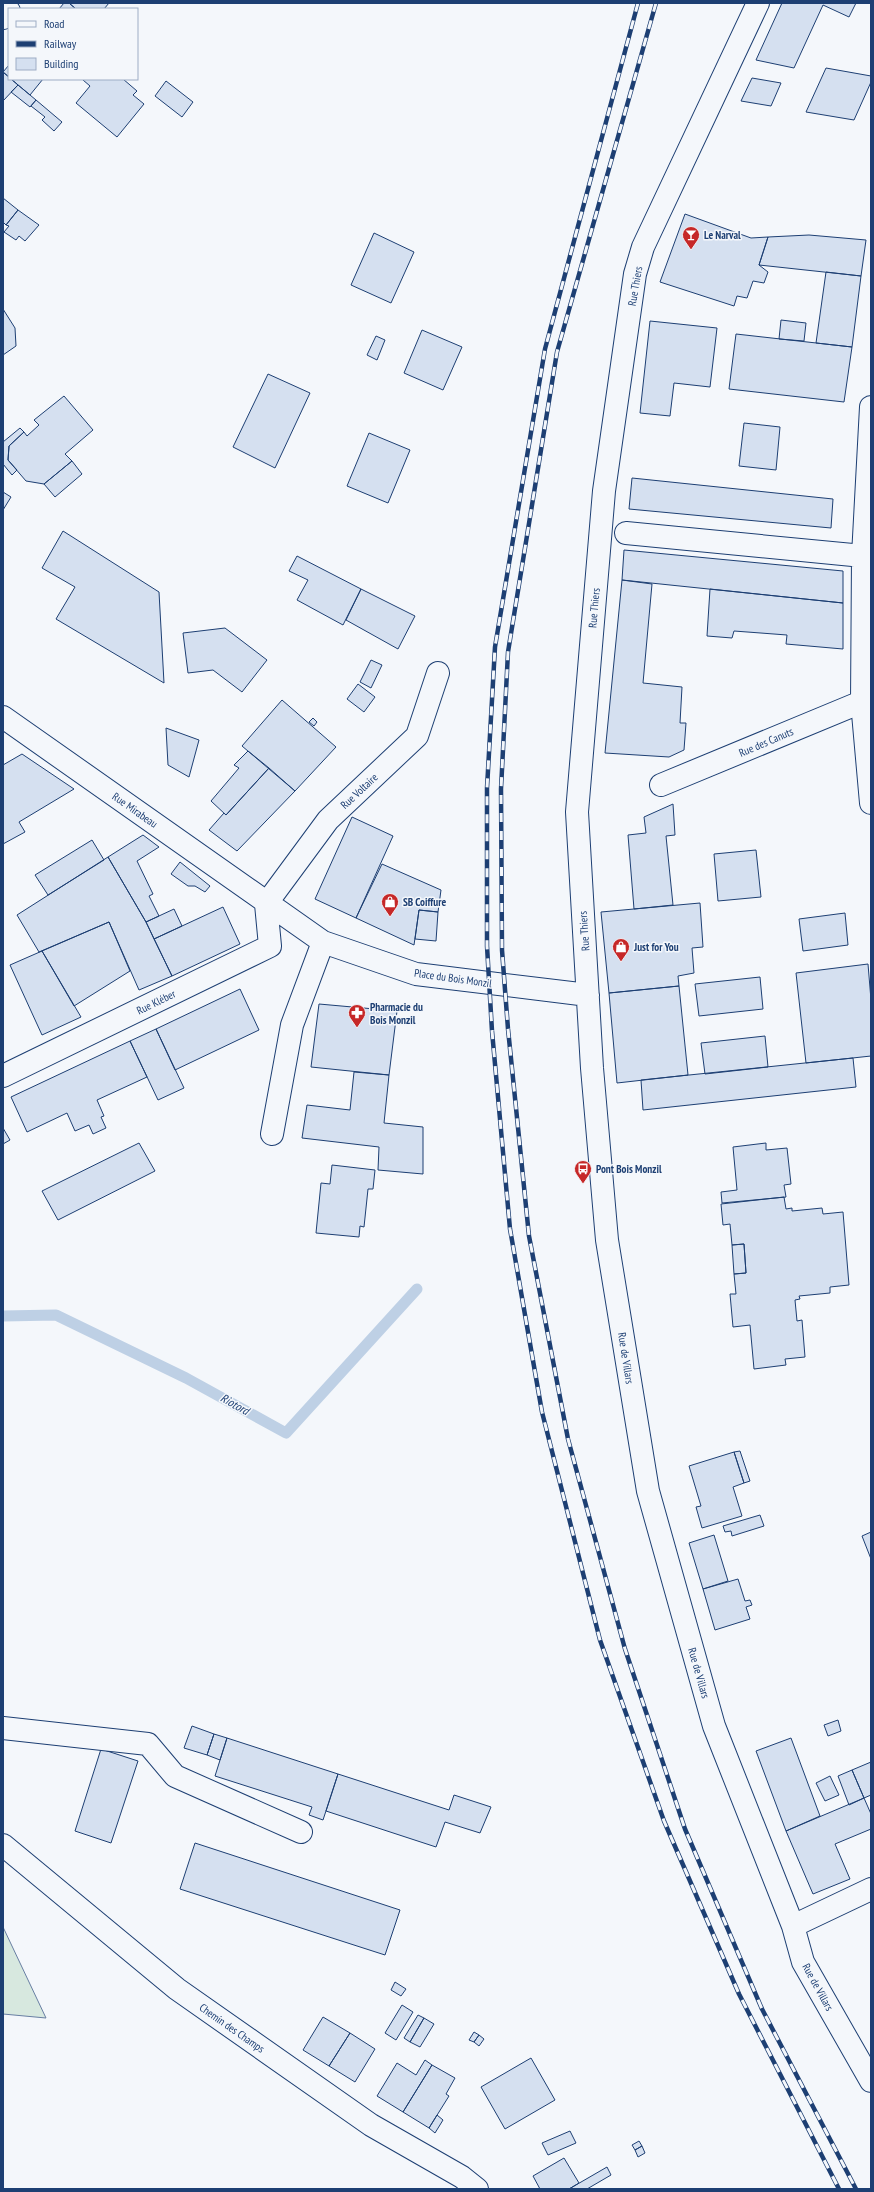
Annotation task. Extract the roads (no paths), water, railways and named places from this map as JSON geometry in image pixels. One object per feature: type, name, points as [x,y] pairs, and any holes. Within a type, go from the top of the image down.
[{"type":"street","name":"Rue Thiers","points":[[606,1240],[592,1068],[577,812],[604,491],[636,274],[643,247],[758,3]]},
{"type":"street","points":[[871,407],[863,556],[866,700],[871,803]]},
{"type":"street","points":[[626,533],[863,556]]},
{"type":"street","name":"Rue Voltaire","points":[[266,904],[328,820],[417,736],[438,673]]},
{"type":"street","name":"Rue des Canuts","points":[[661,785],[866,700]]},
{"type":"street","name":"Rue Mirabeau","points":[[8,727],[266,904]]},
{"type":"street","name":"Place du Bois Monzil","points":[[266,904],[323,942],[416,974],[588,995]]},
{"type":"street","name":"Rue Kléber","points":[[3,1076],[270,946],[266,904]]},
{"type":"street","points":[[272,1134],[292,1025],[323,942]]},
{"type":"street","name":"Rue de Villars","points":[[606,1240],[648,1491],[714,1726],[793,1926],[803,1962],[871,2081]]},
{"type":"street","points":[[3,1728],[148,1744],[174,1776],[302,1832]]},
{"type":"street","name":"Chemin des Champs","points":[[3,1845],[177,1989],[371,2125],[462,2177],[477,2189]]},
{"type":"street","points":[[793,1926],[871,1889]]},
{"type":"waterway","name":"Riotord","points":[[3,1316],[56,1315],[186,1378],[286,1433],[417,1289]]},
{"type":"railway","points":[[638,3],[545,349],[495,647],[487,788],[487,946],[492,1031],[510,1229],[542,1412],[600,1640],[664,1821],[739,1994],[839,2189]]},
{"type":"railway","points":[[656,3],[557,352],[508,652],[501,789],[502,950],[508,1029],[529,1236],[568,1439],[625,1649],[685,1829],[762,2009],[856,2189]]},
{"type":"place","name":"Le Narval","points":[[691,250]]},
{"type":"place","name":"SB Coiffure","points":[[390,917]]},
{"type":"place","name":"Just for You","points":[[621,962]]},
{"type":"place","name":"Pharmacie du Bois Monzil","points":[[357,1028]]},
{"type":"place","name":"Pont Bois Monzil","points":[[583,1184]]}]
